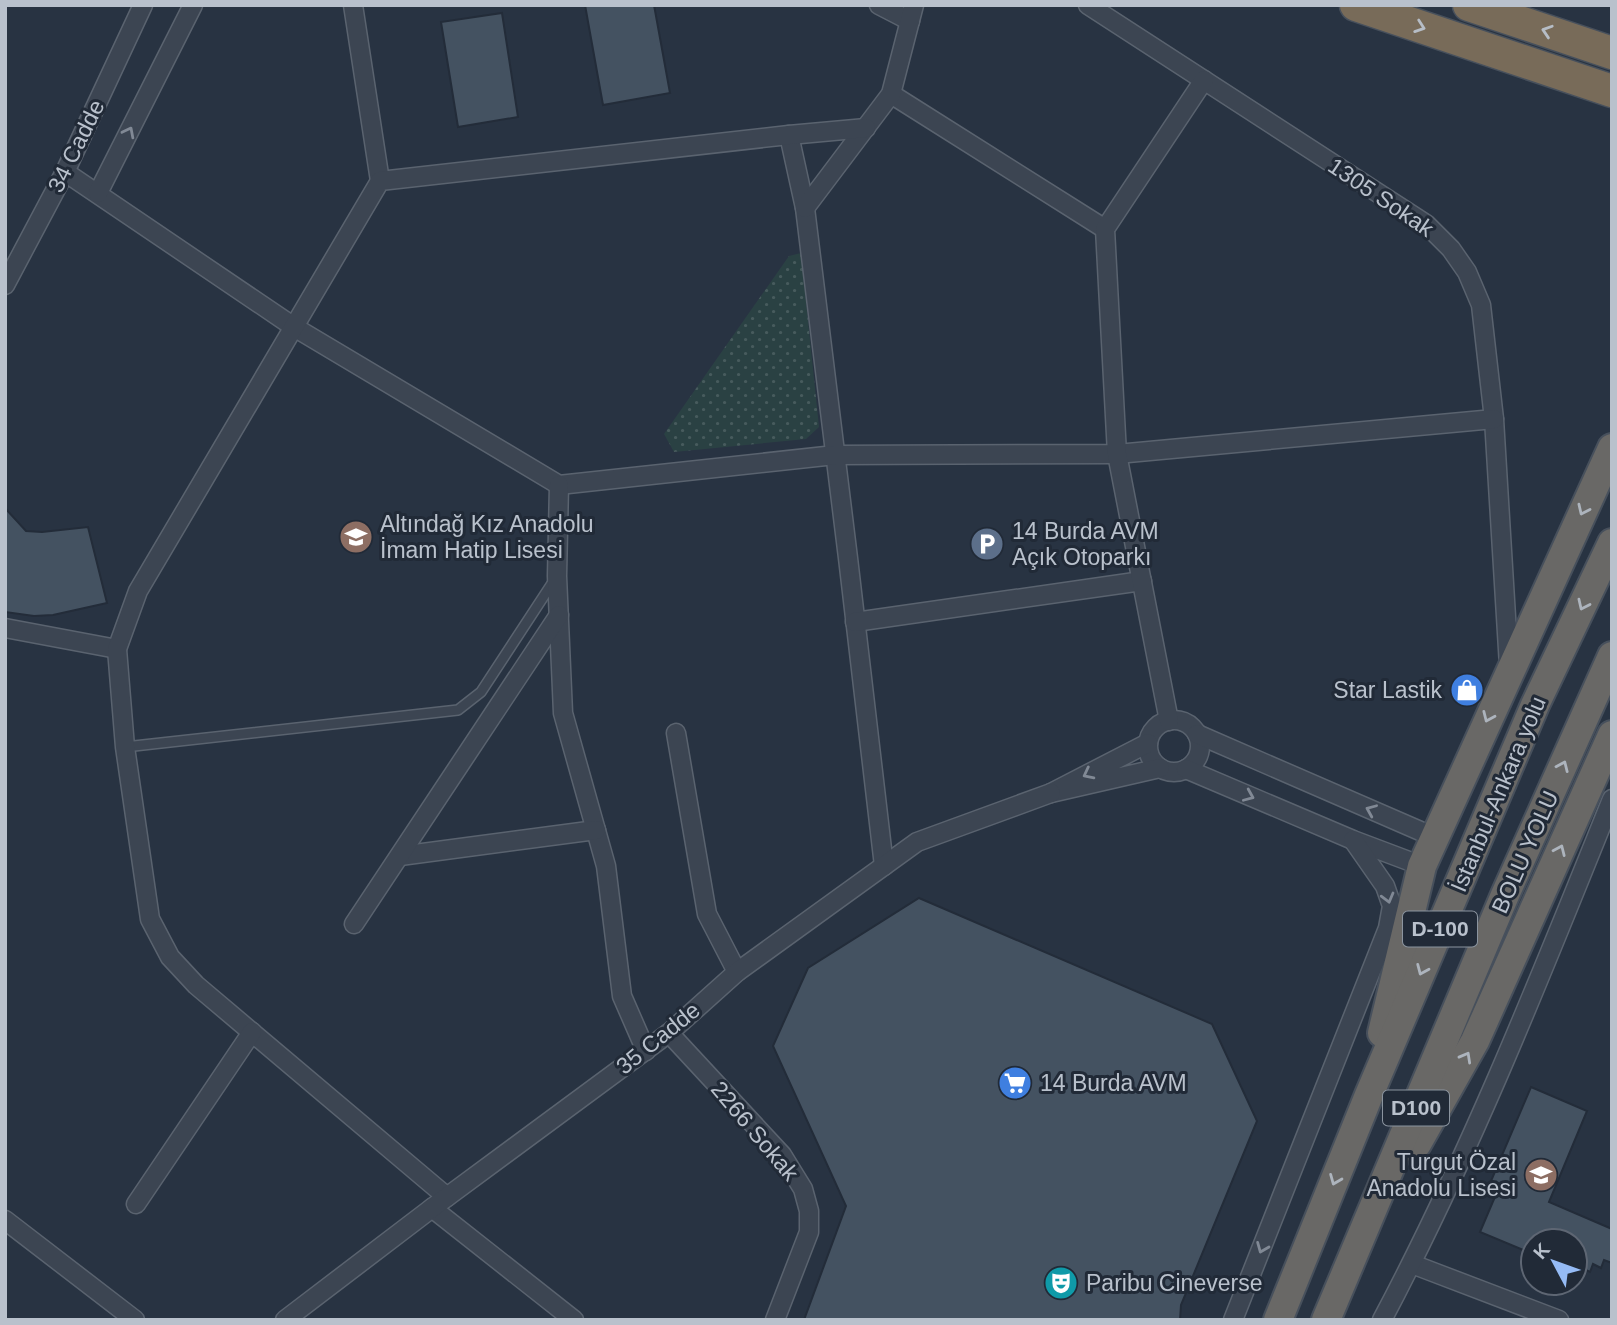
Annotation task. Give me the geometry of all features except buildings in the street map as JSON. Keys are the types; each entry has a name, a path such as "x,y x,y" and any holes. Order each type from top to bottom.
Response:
{"highway":[{"path":"1356,5 1612,91"},
{"path":"1469,5 1612,53"},
{"path":"1369,1095 1396,969 1422,866 1612,448"},
{"name":"İstanbul-Ankara yolu","path":"1278,1320 1369,1095 1535,705 1612,543"},
{"name":"BOLU YOLU","path":"1326,1320 1505,895 1612,656"},
{"path":"1349,1266 1475,1041 1612,735"}],"street":[{"name":"34 Cadde","path":"5,285 65,172 144,5"},
{"path":"98,193 193,5"},
{"path":"353,5 380,181 138,591 117,649 125,747 150,919 170,957 196,985 447,1197"},
{"path":"804,208 891,94 912,13 879,5"},
{"name":"1305 Sokak","path":"1088,5 1426,224 1451,249 1467,272 1481,304 1494,419 1510,670"},
{"path":"1169,721 1117,454 1105,229 1204,80"},
{"path":"891,94 1105,229"},
{"path":"380,181 866,128"},
{"path":"789,135 804,208 884,866"},
{"path":"65,172 294,327 559,485 835,455 1117,454 1494,419"},
{"path":"559,485 557,576 563,713 606,866 622,996 646,1051"},
{"path":"855,622 1142,581"},
{"path":"355,924 559,615"},
{"path":"5,628 117,649"},
{"path":"1160,768 1150,757 1148,743 1155,729 1169,721 1185,723 1197,734 1434,837"},
{"path":"677,733 707,914 737,972"},
{"path":"1051,793 1160,768 1173,772 1186,769 1193,764 1200,750 1197,734"},
{"path":"1051,793 1148,743"},
{"path":"1186,769 1353,840 1422,866"},
{"name":"35 Cadde","path":"285,1320 646,1051 737,972 917,842 1051,793"},
{"path":"1382,1320 1412,1264 1527,1009 1612,799"},
{"path":"400,856 596,830"},
{"path":"1234,1320 1388,928 1392,905 1385,886 1353,840"},
{"path":"136,1204 252,1032"},
{"name":"2266 Sokak","path":"669,1033 782,1155 803,1189 809,1211 809,1231 775,1320"},
{"path":"432,1208 574,1320"},
{"path":"5,1220 135,1320"},
{"path":"1412,1264 1559,1320"}],"lane":[{"path":"125,747 458,710 481,692 557,576"}],"green space":[{"path":"801,253 819,427 806,439 674,452 664,434 789,256"}],"place":[{"name":"Altındağ Kız Anadolu İmam Hatip Lisesi","path":"356,537"},
{"name":"14 Burda AVM Açık Otoparkı","path":"987,544"},
{"name":"Star Lastik","path":"1467,690"},
{"name":"14 Burda AVM","path":"1015,1083"},
{"name":"Turgut Özal Anadolu Lisesi","path":"1541,1175"},
{"name":"Paribu Cineverse","path":"1061,1283"}]}
